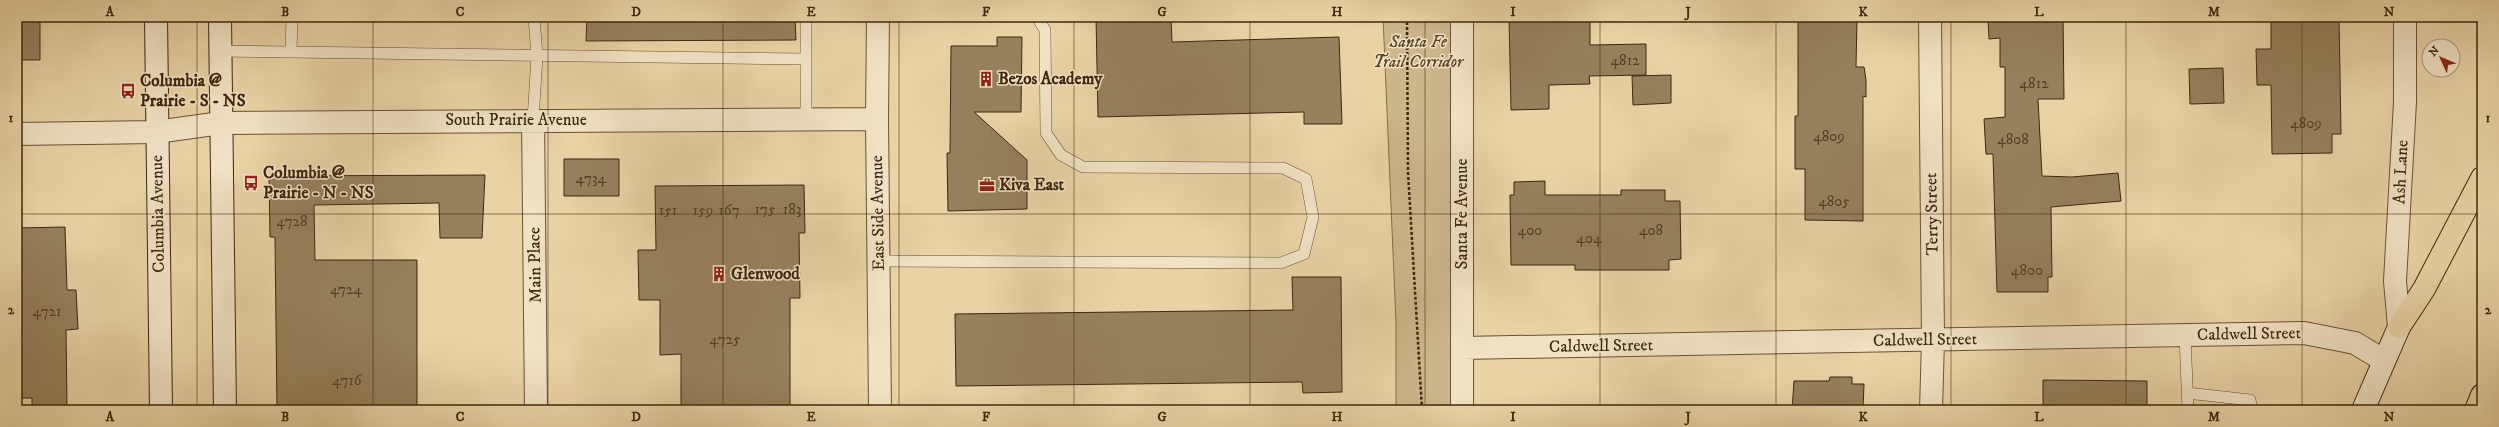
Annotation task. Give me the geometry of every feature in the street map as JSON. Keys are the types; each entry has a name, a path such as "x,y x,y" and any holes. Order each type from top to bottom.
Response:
{"highway":[{"path":"2399,327 2424,289 2482,178"},
{"path":"2476,410 2482,395"}],"street":[{"name":"Columbia Avenue","path":"156,17 156,132 161,410"},
{"path":"220,17 220,123 225,410"},
{"name":"East Side Avenue","path":"878,17 876,119 880,261 880,410"},
{"name":"Santa Fe Avenue","path":"1462,17 1462,410"},
{"name":"Terry Street","path":"1930,17 1933,340 1931,410"},
{"name":"Ash Lane","path":"2399,327 2395,281 2405,102 2405,17"},
{"name":"South Prairie Avenue","path":"17,134 156,132 220,123 876,119"},
{"name":"Main Place","path":"533,120 536,410"},
{"path":"2363,410 2383,360 2399,327"},
{"name":"Caldwell Street","path":"1462,348 2304,333 2355,344 2383,360"}],"lane":[{"path":"291,51 292,17"},
{"path":"533,120 537,56 534,17"},
{"path":"806,17 806,120"},
{"path":"880,261 1281,263 1304,254 1313,217 1306,179 1283,168 1083,167 1061,155 1046,132 1045,30 1037,17"},
{"path":"220,51 806,59"},
{"path":"2185,335 2188,410"},
{"path":"2187,393 2251,405"}],"path":[{"path":"1407,17 1408,172 1422,410"}],"green space":[{"name":"Santa Fe Trail Corridor","path":"1383,17 1452,17 1451,410 1396,410 1396,323"}],"building":[{"path":"17,17 40,17 40,60 17,60"},
{"path":"587,17 795,17 796,40 586,41"},
{"path":"1096,17 1171,17 1172,42 1339,37 1342,124 1304,124 1304,112 1098,117"},
{"path":"1509,17 1590,17 1590,45 1646,44 1646,75 1589,76 1590,84 1549,85 1549,109 1511,110"},
{"path":"1798,17 1857,17 1856,67 1864,67 1866,80 1866,97 1863,96 1863,221 1805,220 1805,169 1795,169 1795,116 1798,116"},
{"path":"1988,17 2063,17 2064,99 2038,99 2042,176 2072,177 2118,173 2121,201 2051,207 2052,277 2048,277 2048,292 1997,292 1993,154 1986,154 1984,119 2005,117 2005,67 2000,67 2000,38 1989,39"},
{"path":"2271,17 2339,17 2341,134 2332,134 2332,153 2272,154 2271,85 2257,85 2256,49 2271,49"},
{"path":"997,37 1022,37 1021,112 974,112 1027,160 1027,209 948,211 947,153 950,153 951,46 997,46"},
{"path":"2223,68 2224,103 2190,104 2189,69"},
{"path":"1671,75 1671,103 1633,105 1632,76"},
{"path":"564,159 619,159 619,196 564,196"},
{"path":"485,175 482,238 440,238 439,203 314,205 315,260 417,260 417,408 277,410 275,237 270,237 269,176"},
{"path":"1545,181 1545,195 1621,195 1621,190 1665,190 1665,201 1680,201 1681,259 1669,260 1669,270 1575,270 1575,265 1511,265 1510,195 1514,195 1514,182"},
{"path":"804,185 805,233 799,233 800,298 790,298 790,410 681,410 681,354 660,355 660,300 639,300 638,250 656,250 655,186"},
{"path":"65,227 67,290 76,290 78,329 66,330 67,410 32,410 32,398 17,398 17,228"},
{"path":"1292,277 1341,277 1342,392 1303,393 1302,382 956,386 955,314 1293,310"},
{"path":"1830,377 1852,377 1852,384 1864,384 1863,410 1792,410 1794,381 1829,381"},
{"path":"2043,380 2147,381 2147,410 2043,410"}],"place":[{"name":"Bezos Academy","path":"986,79"},
{"name":"Columbia @ Prairie - S - NS","path":"128,91"},
{"name":"Columbia @ Prairie - N - NS","path":"251,183"},
{"name":"Kiva East","path":"987,185"},
{"name":"Glenwood","path":"719,274"}]}
